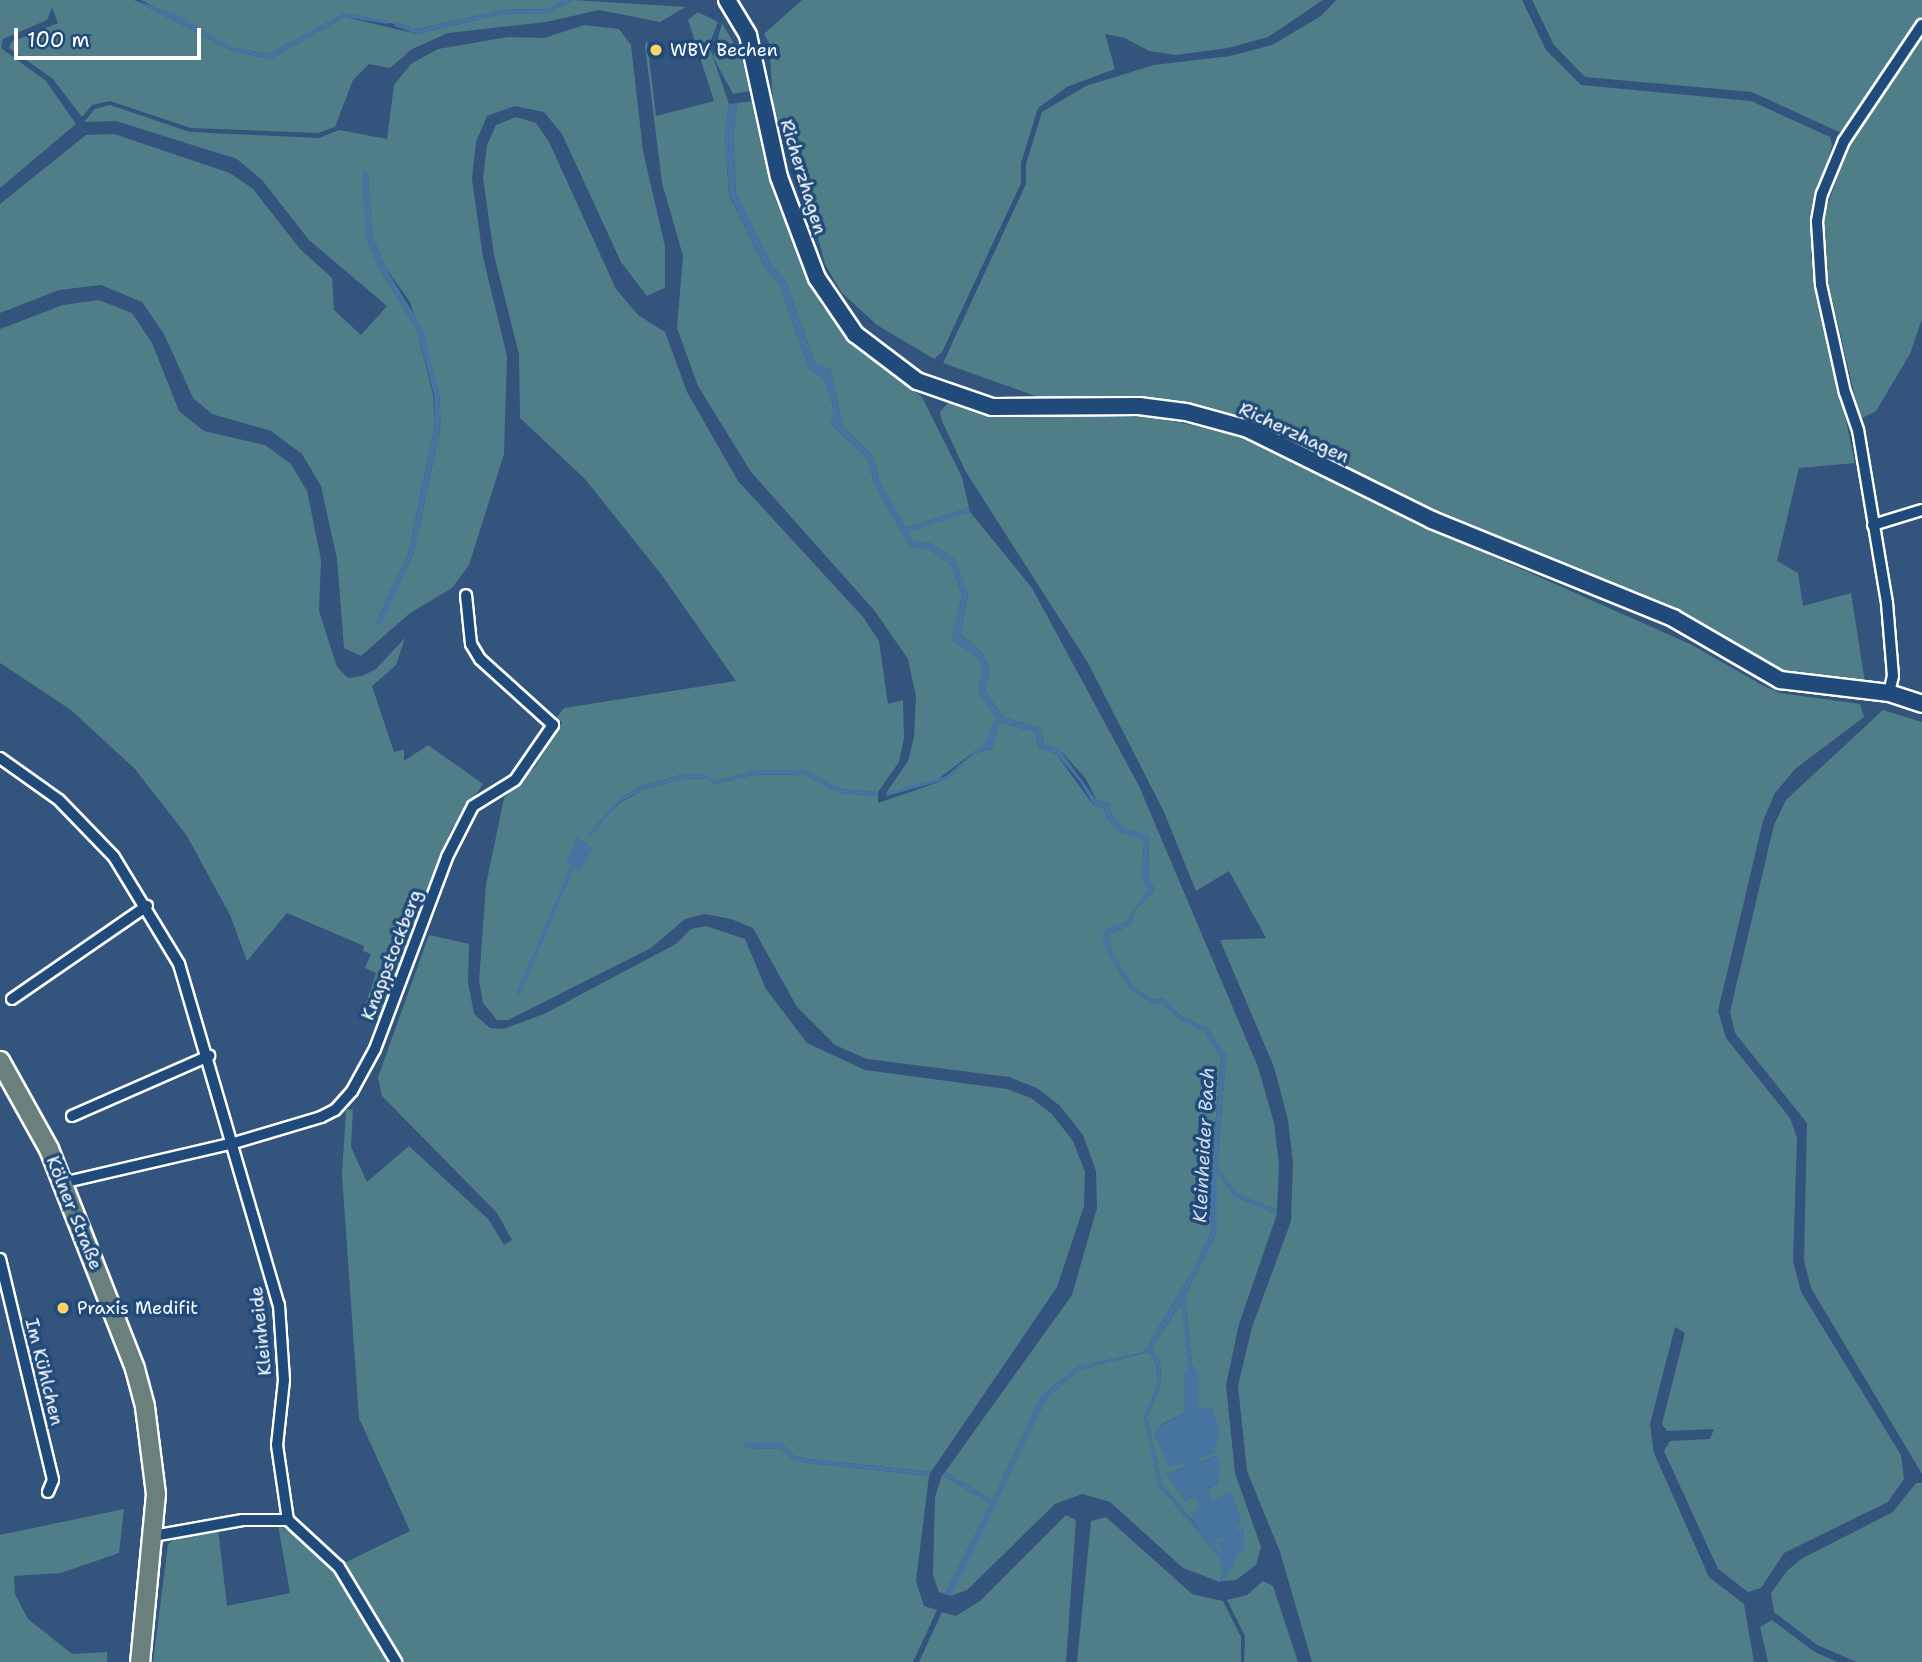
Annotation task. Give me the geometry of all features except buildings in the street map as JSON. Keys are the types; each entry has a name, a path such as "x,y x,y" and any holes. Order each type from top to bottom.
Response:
{"main road":[{"name":"Kölner Straße","path":"0,1061 32,1113 135,1369 152,1446 153,1536 140,1662"}],"street":[{"name":"Richerzhagen","path":"727,0 748,36 779,177 817,278 855,334 908,376 953,397 992,407 1139,406 1186,412 1248,429 1432,520 1682,622 1780,680 1889,693 1922,704"},
{"path":"1889,693 1893,676 1887,603 1861,460 1821,285 1817,221 1822,194 1844,141 1922,25"},
{"path":"1873,525 1922,510"},
{"name":"Knappstockberg","path":"62,1183 233,1143 321,1116 346,1101 375,1049 447,857 473,806 515,780 553,725 480,659 471,644 466,595"},
{"name":"Kleinheide","path":"0,758 60,800 114,857 147,906 179,964 209,1056 279,1305 284,1380 277,1445 288,1520"},
{"path":"12,999 147,906"},
{"path":"72,1116 209,1056"},
{"name":"Im Kühlchen","path":"0,1259 24,1374 53,1480 48,1492"},
{"path":"153,1536 243,1520 288,1520 339,1567 396,1662"}],"green space":[{"path":"0,0 134,0 232,51 270,59 345,17 417,34 502,14 549,13 574,0 686,7 660,22 599,10 546,22 448,33 412,49 390,68 369,64 353,80 335,127 318,133 191,128 110,101 92,105 82,117 53,79 9,48 11,42 58,23 52,8 47,20 3,39 1,48 46,81 76,124 0,188"},
{"path":"141,0 563,0 548,9 502,10 417,29 345,13 269,54 233,48"},
{"path":"802,0 1323,0 1268,37 1228,48 1176,55 1149,51 1125,38 1105,34 1115,69 1067,87 1038,108 1021,163 1021,183 942,352 934,359 877,325 841,292 825,264 802,177 774,116 769,43 764,34"},
{"path":"1336,0 1522,0 1546,50 1581,85 1751,101 1830,137 1832,145 1812,221 1811,257 1855,463 1799,468 1777,561 1798,573 1803,606 1851,593 1865,683 1780,671 1651,599 1416,504 1256,423 1173,402 1119,396 1044,399 943,363 1026,184 1026,164 1042,112 1086,86 1154,65 1230,56 1272,45 1321,16"},
{"path":"1532,0 1922,0 1922,16 1847,129 1839,132 1752,92 1585,77 1554,45"},
{"path":"698,12 718,22 709,45 729,104 725,135 729,195 764,266 780,286 809,369 824,378 834,409 831,424 868,459 874,483 909,546 929,549 951,564 962,595 952,640 977,656 983,669 979,692 996,717 986,743 934,782 886,793 908,761 914,737 916,696 908,659 874,610 751,472 698,386 677,328 683,256 662,183 645,46 647,40 656,116 714,101 688,20"},
{"path":"722,23 741,56 750,91 733,94 713,57"},
{"path":"584,25 619,29 631,45 643,151 665,247 665,288 647,296 621,262 562,134 544,112 515,106 487,116 476,142 472,179 483,257 507,356 504,454 469,565 452,588 410,613 361,656 344,648 337,559 321,486 302,454 271,431 212,414 193,398 164,334 142,302 101,285 59,290 0,313 0,204 86,135 114,134 230,173 253,189 300,249 332,278 334,310 361,335 387,306 309,240 262,180 237,159 116,121 84,122 95,109 110,105 190,132 319,138 339,130 387,139 394,85 411,64 438,49 508,37 544,38","holes":["363,173 368,174 372,234 385,267 410,302 439,393 441,425 413,556 376,622 408,555 435,424 433,395 417,330 380,270 366,236"]},
{"path":"1922,34 1922,319 1910,354 1876,411 1860,419 1825,268 1824,215 1851,140"},
{"path":"753,101 776,201 821,305 861,350 922,397 962,477 969,508 906,528 879,481 873,456 843,427 830,369 815,364 786,282 770,262 736,193 733,135 737,103"},
{"path":"516,117 536,123 549,142 616,289 638,315 665,332 687,392 738,481 863,617 879,641 888,704 903,700 904,738 899,762 878,792 841,789 804,770 752,771 715,781 707,779 715,784 752,775 803,774 840,793 878,796 878,803 948,779 973,754 992,749 999,722 1035,732 1039,748 1057,755 1094,806 1104,808 1107,819 1144,840 1142,879 1148,890 1126,922 1104,930 1109,955 1130,988 1152,1004 1163,1002 1178,1018 1204,1031 1221,1057 1210,1191 1212,1230 1196,1265 1144,1352 1077,1367 1041,1396 993,1500 945,1472 1072,1295 1097,1208 1096,1171 1083,1135 1060,1106 1037,1088 1009,1077 867,1059 835,1045 797,1007 753,928 731,919 705,914 685,919 651,948 508,1020 497,1020 483,1003 479,981 486,885 504,798 536,766 562,722 557,717 564,708 736,681 661,574 585,479 520,418 519,354 494,255 483,178 487,145 496,125","holes":["684,774 706,779 684,778 643,790 621,802 588,835 619,799 641,786"]},
{"path":"99,300 132,313 152,343 179,411 204,431 265,445 291,464 307,491 321,560 319,611 337,667 348,678 362,676 376,669 405,638 396,665 372,686 394,752 404,750 404,761 428,745 483,784 451,830 379,1019 366,1003 376,973 365,968 371,954 363,951 364,946 287,913 247,961 230,915 187,836 135,769 71,710 0,663 0,329 63,305"},
{"path":"949,402 992,414 1023,417 1141,414 1245,437 1431,529 1690,644 1780,693 1860,704 1864,717 1795,769 1775,793 1763,821 1718,1011 1726,1038 1790,1118 1797,1138 1793,1261 1801,1292 1901,1455 1904,1479 1888,1502 1784,1553 1761,1588 1748,1592 1718,1569 1664,1451 1670,1441 1710,1439 1714,1429 1667,1431 1662,1424 1685,1333 1675,1327 1650,1424 1654,1453 1709,1577 1744,1604 1754,1662 1312,1662 1280,1552 1247,1471 1238,1386 1252,1327 1291,1221 1293,1163 1288,1120 1274,1067 1220,940 1266,938 1229,871 1196,891 1164,812 1088,663 966,472 942,421 940,412"},
{"path":"970,512 1032,588 1139,786 1258,1067 1274,1123 1279,1164 1277,1210 1237,1194 1217,1167 1226,1056 1207,1028 1180,1015 1164,998 1153,1000 1133,986 1112,953 1108,934 1130,926 1134,911 1155,891 1148,877 1149,836 1123,828 1112,816 1109,803 1097,801 1086,779 1060,750 1044,744 1040,728 1003,717 985,691 989,669 982,652 960,634 968,595 955,560 932,544 913,541 907,531"},
{"path":"1883,710 1922,722 1922,1474 1811,1288 1804,1260 1807,1123 1735,1033 1730,1012 1774,825 1786,800"},
{"path":"706,926 745,939 766,989 807,1043 865,1070 1007,1089 1031,1098 1052,1114 1073,1141 1085,1172 1084,1206 1057,1287 931,1472 794,1456 780,1442 746,1448 781,1449 792,1459 809,1463 929,1476 916,1581 924,1606 937,1610 913,1662 402,1662 342,1564 410,1531 359,1418 342,1175 346,1110 353,1109 351,1147 367,1182 409,1146 489,1220 504,1245 512,1240 497,1213 382,1096 378,1077 429,935 469,944 468,982 474,1014 490,1028 503,1029 544,1014 676,944 691,929"},
{"path":"1217,1173 1235,1197 1277,1214 1239,1324 1226,1385 1235,1473 1261,1547 1256,1565 1236,1580 1224,1581 1229,1563 1162,1485 1147,1417 1161,1385 1160,1361 1151,1349 1182,1302 1191,1394 1195,1393 1185,1296 1217,1232","holes":["1195,1408 1169,1467 1160,1425","1216,1456 1218,1483 1186,1501 1166,1474"]},
{"path":"1149,1352 1156,1363 1158,1384 1144,1417 1159,1486 1225,1564 1220,1582 1183,1568 1110,1502 1082,1494 1055,1504 967,1590 950,1596 1046,1399 1079,1370"},
{"path":"942,1475 991,1504 945,1594 939,1592 933,1575 935,1497"},
{"path":"1916,1483 1922,1483 1922,1662 1857,1662 1817,1645 1774,1612 1771,1593 1787,1571 1801,1559 1893,1512"},
{"path":"124,1509 119,1553 61,1573 14,1576 15,1594 28,1619 72,1654 107,1652 107,1662 0,1662 0,1535"},
{"path":"1066,1515 1076,1520 1066,1662 919,1662 942,1612 956,1616 980,1601"},
{"path":"1106,1517 1192,1594 1223,1601 1241,1637 1241,1662 1077,1662 1091,1521"},
{"path":"278,1525 295,1535 338,1576 389,1662 153,1662 168,1544 179,1535 218,1528 227,1606 290,1593"},
{"path":"1263,1581 1273,1586 1298,1662 1244,1662 1245,1636 1227,1600 1247,1595"},
{"path":"1772,1620 1813,1651 1837,1662 1768,1662 1760,1627"}],"water":[{"path":"134,0 174,13 233,48 269,54 345,13 389,21 388,24 345,17 270,59 232,51"},
{"path":"563,0 574,0 549,13 502,14 417,34 394,26 396,22 418,29 502,10 548,9"},
{"path":"737,103 733,135 736,193 770,262 786,282 815,364 830,369 843,427 873,456 879,481 906,528 969,508 970,512 908,532 913,541 932,544 955,560 968,595 960,634 982,652 989,669 985,691 1003,717 1040,728 1044,744 1060,750 1097,801 1109,803 1112,816 1123,828 1149,835 1148,877 1155,891 1134,911 1130,926 1108,934 1112,952 1133,986 1153,1000 1164,998 1180,1015 1207,1028 1226,1056 1217,1167 1238,1194 1277,1210 1277,1214 1235,1197 1217,1174 1217,1232 1185,1296 1195,1394 1191,1395 1181,1303 1151,1349 1160,1361 1161,1385 1147,1417 1162,1485 1199,1529 1190,1513 1230,1491 1240,1516 1240,1525 1213,1543 1229,1564 1224,1581 1220,1582 1225,1564 1159,1486 1144,1417 1158,1384 1156,1363 1149,1352 1079,1370 1046,1399 967,1565 950,1596 945,1594 991,1504 942,1475 945,1472 993,1500 1041,1396 1077,1367 1144,1352 1196,1265 1212,1230 1210,1191 1221,1057 1204,1031 1178,1018 1163,1002 1152,1004 1130,988 1109,955 1102,938 1104,930 1126,922 1147,890 1142,879 1144,840 1120,833 1107,819 1104,808 1094,806 1081,783 1057,755 1039,748 1035,732 999,722 992,749 973,754 948,779 887,796 886,793 946,776 985,743 996,717 979,692 983,669 977,656 952,640 962,595 951,564 929,549 909,546 874,483 868,459 831,424 834,409 824,378 809,369 780,286 764,266 729,194 725,135 729,104"},
{"path":"362,173 368,174 372,234 385,267 423,329 439,393 441,425 413,556 381,625 376,622 408,555 435,424 434,395 417,330 380,270 366,236"},
{"path":"804,770 841,789 878,792 878,796 840,793 803,774 752,775 714,784 707,779 684,778 643,790 621,801 591,836 588,834 619,799 641,786 684,774 708,775 715,781 752,771"},
{"path":"577,837 594,848 580,871 566,863"},
{"path":"1195,1408 1212,1408 1220,1432 1215,1453 1169,1467 1154,1434 1161,1425"},
{"path":"780,1442 794,1456 931,1472 929,1476 809,1463 792,1459 781,1449 746,1448 744,1443"},
{"path":"1216,1456 1220,1463 1218,1483 1186,1501 1166,1474"},
{"path":"1244,1527 1244,1550 1231,1558 1217,1543"}],"waterway":[{"path":"519,993 574,863"},
{"path":"1191,1375 1192,1460 1205,1503 1231,1535 1227,1564"}],"place":[{"name":"WBV Bechen","path":"656,50"},
{"name":"Praxis Medifit","path":"63,1308"}],"water label":[{"name":"Kleinheider Bach","path":"1204,1145"}]}
